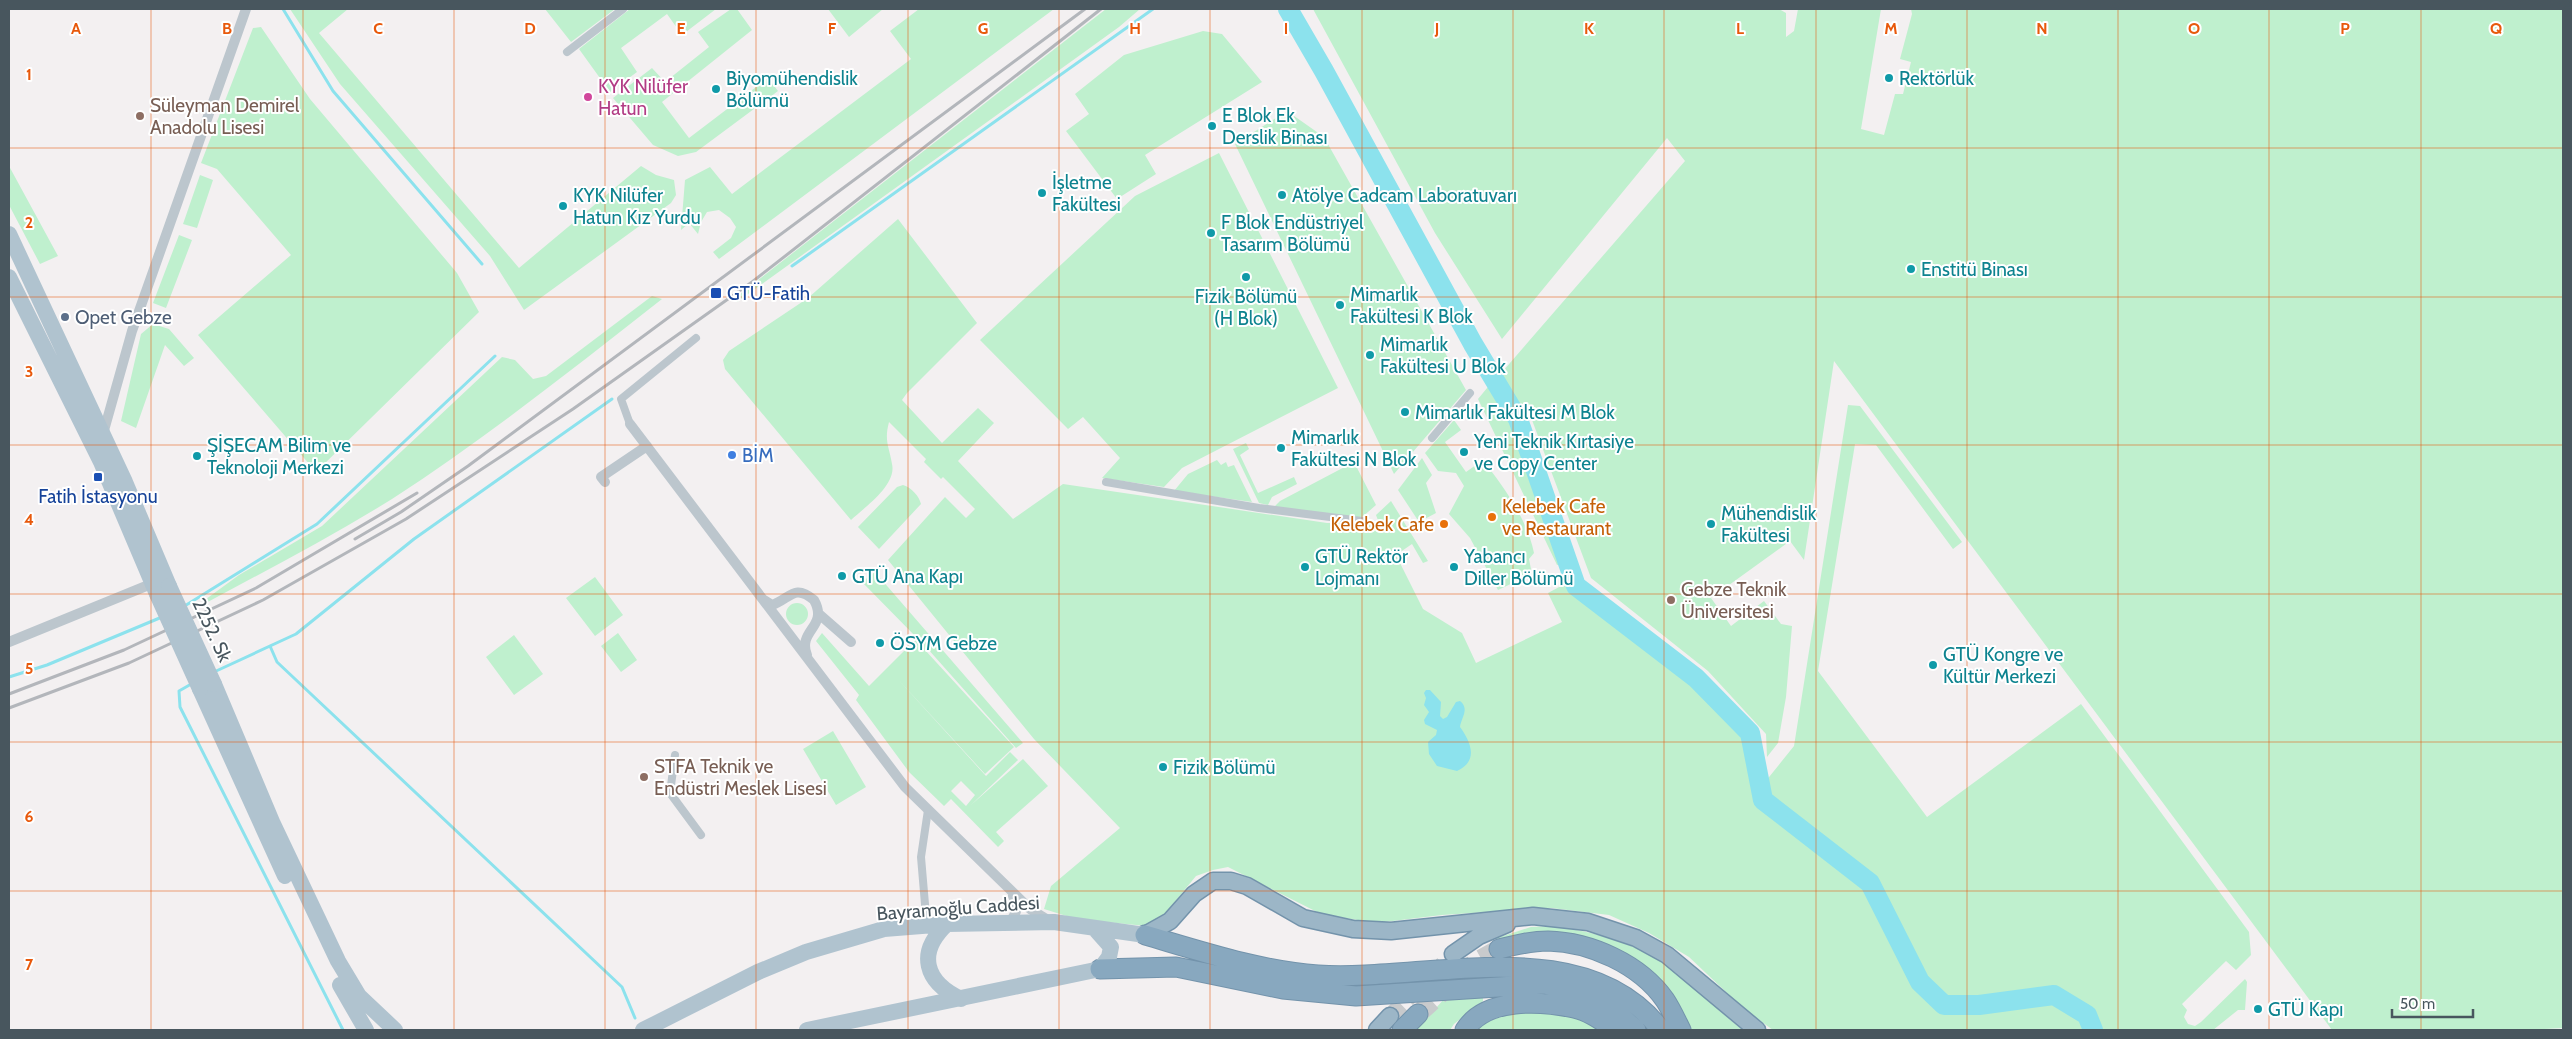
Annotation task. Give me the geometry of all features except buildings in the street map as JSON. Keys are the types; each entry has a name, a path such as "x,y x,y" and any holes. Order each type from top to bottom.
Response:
{"highway":[{"path":"1145,935 1170,921 1194,894 1213,882 1231,881 1247,886 1303,918 1353,928 1391,931 1533,916 1597,924 1650,944 1681,966 1757,1030"},
{"path":"1453,954 1479,936 1533,916"},
{"path":"1145,935 1236,961 1315,975 1357,977 1498,967 1549,969 1595,981 1617,992 1635,1003 1661,1030"},
{"path":"1498,949 1525,942 1548,941 1576,944 1617,960 1634,971 1664,998 1682,1030"},
{"path":"1100,969 1176,967 1283,989 1356,996 1544,984 1578,991 1598,1000 1617,1013 1636,1030"},
{"path":"1465,1030 1468,1025 1482,1014 1499,1007 1519,1003 1575,1008 1600,1020 1615,1030"},
{"path":"1377,1030 1418,1014"}],"main road":[{"name":"2252. Sk","path":"9,234 103,435 161,585"},
{"name":"2252. Sk","path":"9,276 161,585 338,961 359,996 395,1030"},
{"name":"2252. Sk","path":"207,686 311,931 366,1030"},
{"name":"Bayramoğlu Caddesi","path":"643,1030 758,972 806,952 884,929 947,924 1054,922 1145,935"},
{"path":"947,924 936,934 929,947 928,962 932,976 937,984 947,993 961,999"},
{"path":"807,1030 1100,969 1109,957 1111,947 1095,928"}],"street":[{"path":"103,435 132,331 246,9"},
{"path":"568,52 623,9"},
{"path":"696,338 621,399 630,424 764,600 813,668 906,787 1030,909 1054,922"},
{"path":"1432,438 1470,392"},
{"path":"605,482 601,477 647,446"},
{"path":"1106,482 1259,508 1362,520"},
{"path":"9,642 161,585"},
{"path":"764,600 772,605 788,594 802,593 814,600 819,614 851,642"},
{"path":"813,668 804,643 806,636 815,626 819,614"},
{"path":"675,755 670,793 701,835"},
{"path":"926,916 921,857 928,810"},
{"path":"1008,923 1016,915 1017,909 1016,900 1010,890"}],"green space":[{"path":"290,9 348,9 319,33 519,268 641,166 656,175 674,180 676,195 671,203 524,310 490,256 340,84"},
{"path":"545,9 615,9 571,42"},
{"path":"630,9 716,9 682,35 667,14 621,48 637,72 610,92 579,49"},
{"path":"731,9 737,9 752,30 662,102 689,138 768,78 778,91 696,152 678,156 653,145 613,98 652,68 665,82 709,47 698,32"},
{"path":"828,9 883,9 849,37"},
{"path":"919,9 1054,9 719,259 713,252 731,238 736,227 730,218 719,210 707,212 701,222 698,234 689,223 681,230 685,180 710,167 732,194 911,59 890,31"},
{"path":"1106,9 1140,9 1119,27 737,302 735,298"},
{"path":"1313,9 1779,9 1786,13 1786,37 1794,31 1798,9 1881,9 1861,129 1884,135 1895,94 1903,94 1911,62 1900,59 1912,14 1911,9 2563,9 2563,1028 2529,1030 2332,1030 1834,361 1804,560 1790,541 1711,598 1731,626 1764,601 1781,624 1792,626 1786,697 1778,743 1767,757 1766,734 1708,671 1591,578 1532,420 1497,378 1685,161 1667,138 1502,339 1435,233"},
{"path":"261,27 310,99 457,273 479,312 316,472 198,335 291,255 217,169 201,163 253,28"},
{"path":"1203,31 1222,34 1262,82 1145,155 1156,174 1117,199 1066,131 1089,114 1075,94 1124,55"},
{"path":"1287,111 1324,137 1466,390 1394,474 1235,144"},
{"path":"1219,153 1338,388 1182,468 1164,487 1102,478 1120,458 1083,417 1068,429 980,340 1135,196"},
{"path":"9,166 58,256 40,264 9,205"},
{"path":"200,175 213,180 197,228 183,224"},
{"path":"898,219 977,323 902,400 942,443 978,408 994,423 958,461 1013,519 1063,484 1327,523 1379,523 1376,515 1391,501 1428,561 1423,563 1412,544 1396,555 1423,609 1462,633 1476,663 1562,622 1548,593 1574,579 1576,586 1696,678 1750,733 1761,787 1794,746 1848,405 1860,406 1962,542 1953,549 1876,445 1855,444 1818,671 1927,817 2081,704 2249,932 2251,955 2236,970 2226,961 2182,1004 2187,1010 2184,1017 2188,1024 2195,1026 2245,979 2247,982 2245,1010 2238,1010 2213,1030 1773,1030 1744,1009 1689,957 1649,933 1609,915 1551,908 1442,915 1376,923 1321,914 1228,867 1196,876 1164,915 1146,926 1076,919 1044,909 1051,886 1120,828 1034,739 888,560 945,497 966,518 975,509 943,477 941,479 924,462 926,459 889,422 887,439 892,464 890,480 879,495 851,520 725,369 723,360 729,351 808,298"},
{"path":"179,235 192,240 166,308 153,303"},
{"path":"652,296 662,299 529,402 427,476 322,540 204,604 202,602 239,575 322,526 502,357 515,360 533,379 546,376"},
{"path":"153,324 169,329 194,358 184,366 165,345 136,428 121,421 141,334"},
{"path":"1492,382 1520,428 1569,562 1557,565 1478,399"},
{"path":"1454,420 1461,430 1445,442 1466,472 1483,460 1507,493 1531,540 1534,553 1529,559 1532,574 1498,590 1470,538 1449,514 1464,486 1456,473 1438,471 1425,453"},
{"path":"1246,443 1249,449 1240,455 1258,493 1294,477 1297,484 1272,497 1268,505 1259,503 1233,449"},
{"path":"1422,458 1432,475 1426,483 1436,513 1419,522 1398,490"},
{"path":"1217,460 1221,465 1226,462 1228,467 1234,465 1252,502 1174,491 1188,474"},
{"path":"1354,462 1376,505 1360,519 1274,507 1280,501"},
{"path":"903,485 915,493 921,504 879,549 858,527 897,487"},
{"path":"875,572 1023,743 1016,748 927,648 925,650 1014,747 985,774 895,676 986,776 1010,752 1018,760 971,805 1023,759 1048,786 996,832 1004,841 998,847 951,799 944,806 909,772 856,700 859,695 816,641 822,633 869,686 917,638 862,582","holes":["961,781 975,795 966,806 951,791"]},
{"path":"595,577 623,615 595,636 566,598"},
{"path":"797,603 807,610 808,614 801,624 797,625 787,618 786,614 793,604"},
{"path":"618,633 637,660 621,672 601,646"},
{"path":"514,635 543,674 514,695 486,657"},
{"path":"833,731 866,787 836,805 803,749"},
{"path":"1553,926 1615,940 1658,959 1680,975 1743,1030 1690,1030 1613,948 1497,942 1497,938 1531,927"},
{"path":"1483,994 1483,1001 1454,1024 1450,1030 1416,1030 1445,998"},
{"path":"1524,1012 1554,1014 1574,1018 1602,1030 1476,1030 1493,1020"}],"water":[{"path":"1426,690 1430,690 1441,702 1440,716 1443,719 1447,717 1456,702 1460,701 1465,710 1460,727 1470,745 1471,757 1464,767 1457,771 1437,766 1429,754 1428,742 1436,735 1437,730 1425,724 1424,720 1429,712 1424,705 1426,698 1424,693"}],"waterway":[{"path":"283,9 333,91 482,264"},
{"path":"792,266 1153,9"},
{"path":"1288,9 1324,71 1473,344 1518,419 1576,586 1696,678 1750,733 1763,800 1870,883 1920,982 1944,1005 1979,1005 2054,995 2087,1015 2093,1030"},
{"path":"183,607 317,524 495,356"},
{"path":"214,672 296,634 414,539 612,399"},
{"path":"9,677 47,665 162,617"},
{"path":"270,646 277,662 622,987 635,1018"},
{"path":"193,683 179,691 180,707 343,1030"}],"tunnel":[{"path":"1418,1014 1477,961 1499,949"},
{"path":"1390,1016 1443,964"}],"railway":[{"path":"355,539 401,512 468,466 1085,9"},
{"path":"9,708 129,663 263,600 406,519 573,409 752,282 1101,9"},
{"path":"9,694 124,650 256,588 417,493"}],"place":[{"name":"Rektörlük","path":"1889,78"},
{"name":"Biyomühendislik Bölümü","path":"716,89"},
{"name":"KYK Nilüfer Hatun","path":"588,97"},
{"name":"Süleyman Demirel Anadolu Lisesi","path":"140,116"},
{"name":"E Blok Ek Derslik Binası","path":"1212,126"},
{"name":"İşletme Fakültesi","path":"1042,193"},
{"name":"Atölye Cadcam Laboratuvarı","path":"1282,195"},
{"name":"KYK Nilüfer Hatun Kız Yurdu","path":"563,206"},
{"name":"F Blok Endüstriyel Tasarım Bölümü","path":"1211,233"},
{"name":"Enstitü Binası","path":"1911,269"},
{"name":"Fizik Bölümü (H Blok)","path":"1246,277"},
{"name":"GTÜ-Fatih","path":"716,293"},
{"name":"Mimarlık Fakültesi K Blok","path":"1340,305"},
{"name":"Opet Gebze","path":"65,317"},
{"name":"Mimarlık Fakültesi U Blok","path":"1370,355"},
{"name":"Mimarlık Fakültesi M Blok","path":"1405,412"},
{"name":"Mimarlık Fakültesi N Blok","path":"1281,448"},
{"name":"Yeni Teknik Kırtasiye ve Copy Center","path":"1464,452"},
{"name":"BİM","path":"732,455"},
{"name":"ŞİŞECAM Bilim ve Teknoloji Merkezi","path":"197,456"},
{"name":"Fatih İstasyonu","path":"98,477"},
{"name":"Kelebek Cafe ve Restaurant","path":"1492,517"},
{"name":"Kelebek Cafe","path":"1444,524"},
{"name":"Mühendislik Fakültesi","path":"1711,524"},
{"name":"GTÜ Rektör Lojmanı","path":"1305,567"},
{"name":"Yabancı Diller Bölümü","path":"1454,567"},
{"name":"GTÜ Ana Kapı","path":"842,576"},
{"name":"Gebze Teknik Üniversitesi","path":"1671,600"},
{"name":"ÖSYM Gebze","path":"880,643"},
{"name":"GTÜ Kongre ve Kültür Merkezi","path":"1933,665"},
{"name":"Fizik Bölümü","path":"1163,767"},
{"name":"STFA Teknik ve Endüstri Meslek Lisesi","path":"644,777"},
{"name":"GTÜ Kapı","path":"2258,1009"}]}
